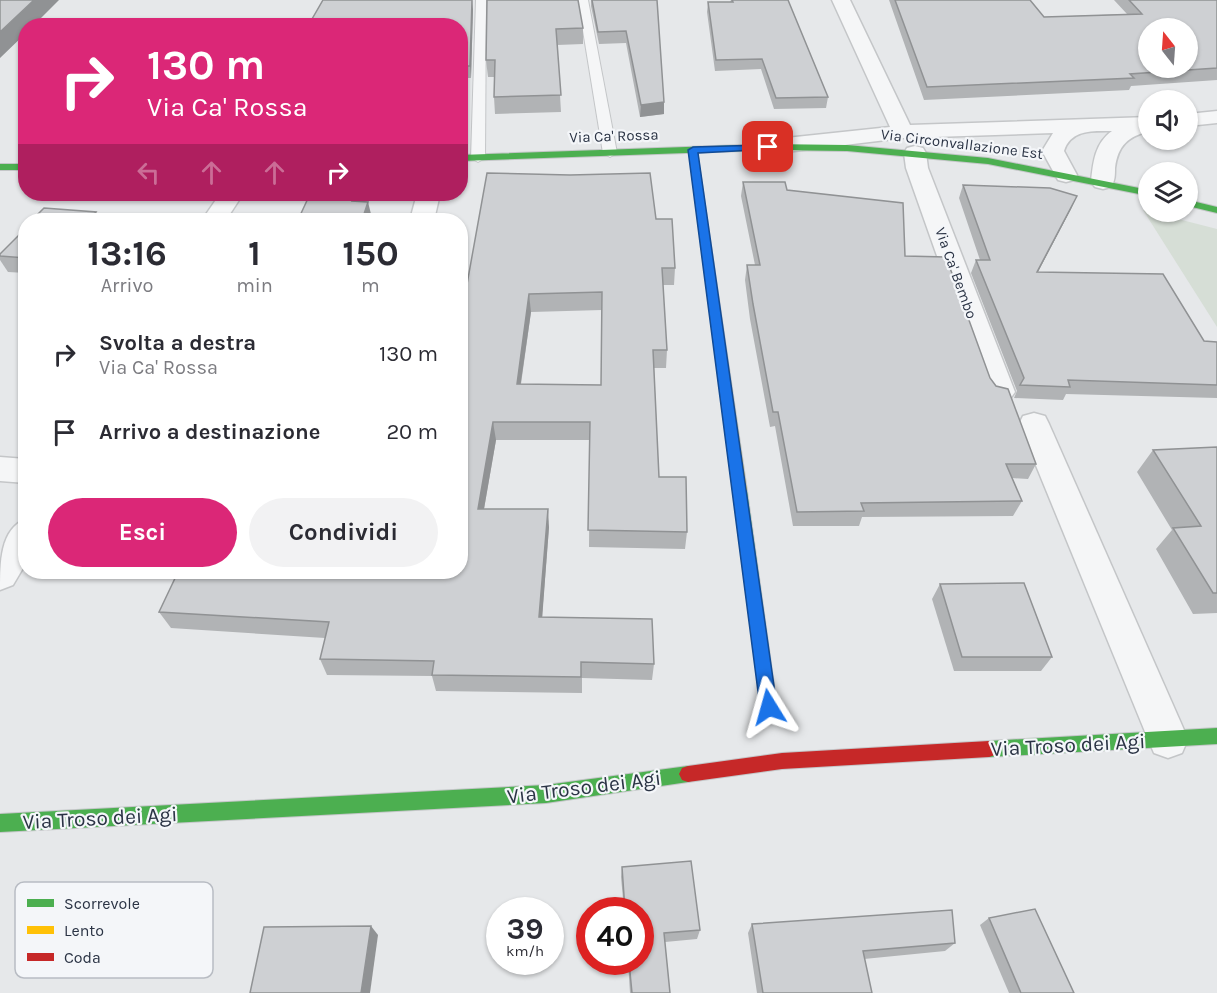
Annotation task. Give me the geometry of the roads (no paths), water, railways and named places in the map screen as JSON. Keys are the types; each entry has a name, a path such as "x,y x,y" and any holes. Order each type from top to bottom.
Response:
{"street":[{"name":"Via Ca' Bembo","path":"841,0 909,142 1000,392"},
{"path":"1198,119 1217,117"},
{"path":"768,147 909,142 1082,124 1138,123"},
{"path":"1066,175 1053,151 1055,143 1063,134 1082,124"},
{"path":"1102,182 1105,155 1114,138 1138,126"},
{"name":"Via Circonvallazione Est","path":"909,142 988,161 1138,190"},
{"name":"Via Ca' Rossa","path":"468,158 768,147"},
{"path":"693,150 769,707"},
{"path":"0,167 18,167"},
{"path":"1198,205 1217,210"},
{"name":"Via Troso dei Agi","path":"1034,424 1168,739"},
{"path":"0,469 18,470"},
{"path":"0,575 18,545"},
{"name":"Via Troso dei Agi","path":"0,823 546,794 782,761 1217,736"}],"lane":[{"path":"478,158 481,0"},
{"path":"583,0 610,153"}]}
